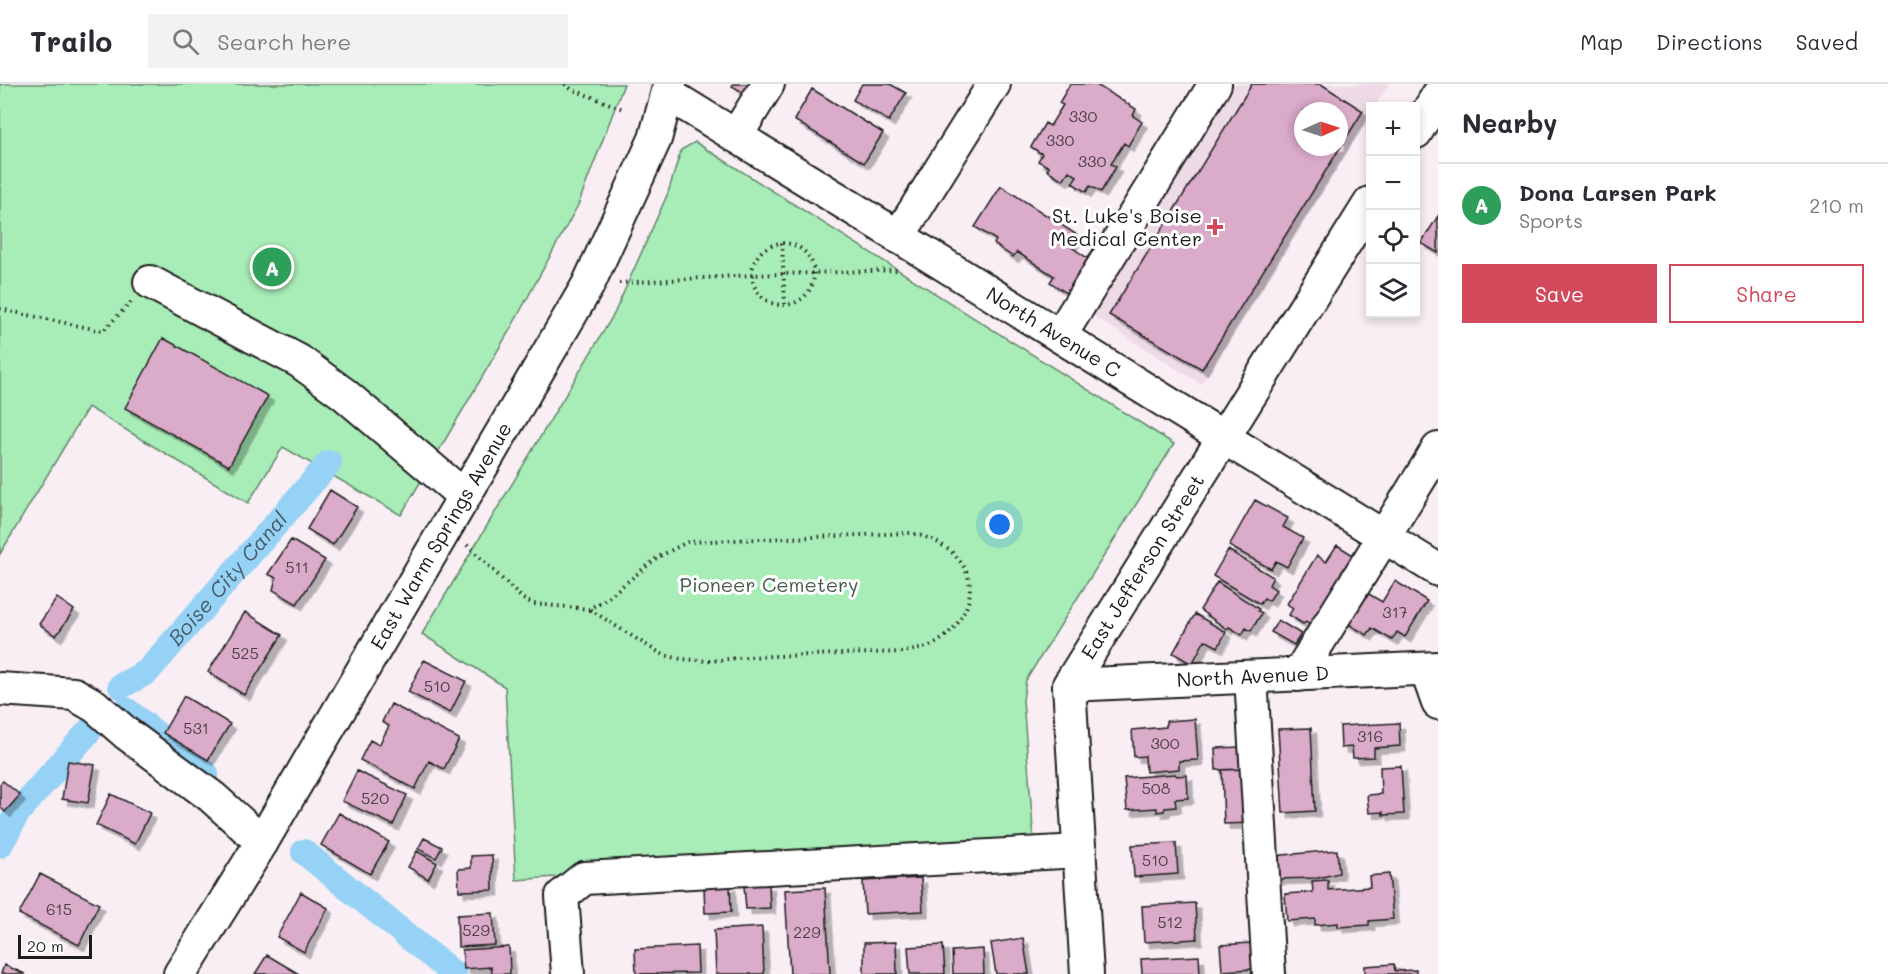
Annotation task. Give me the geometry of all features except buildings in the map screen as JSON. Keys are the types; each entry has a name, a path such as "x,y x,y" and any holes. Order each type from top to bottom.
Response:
{"street":[{"path":"736,136 768,84"},
{"path":"907,242 994,84"},
{"path":"1060,336 1215,84"},
{"name":"North Avenue C","path":"669,89 736,136 1438,570"},
{"name":"East Warm Springs Avenue","path":"180,974 262,842 588,285 655,139 669,89"},
{"path":"1420,125 1438,95"},
{"name":"East Jefferson Street","path":"1069,686 1367,210"},
{"path":"150,282 299,361 344,394 464,496"},
{"path":"1298,675 1438,449"},
{"path":"1432,668 1438,703"},
{"name":"North Avenue D","path":"1069,686 1432,668"},
{"path":"1251,677 1269,974"},
{"path":"1069,686 1087,974"},
{"path":"0,689 74,694 95,706 127,734 212,797 262,842"},
{"path":"568,974 562,896 584,878 1080,851"}],"path":[{"path":"565,84 571,89 623,109"},
{"path":"588,285 814,272 902,270 907,242"},
{"path":"782,243 785,304"},
{"path":"782,243 798,247 806,253 814,272 809,291 793,303 772,303 757,290 753,281 755,261 760,253 769,246 782,243"},
{"path":"0,309 103,331 150,282"},
{"path":"447,525 523,599 534,604 589,609 664,655 681,659 712,661 746,657 903,652 924,648 937,642 957,624 970,598 965,569 957,556 935,540 911,533 687,542 658,557 606,599 589,609"}],"shaded area":[{"name":"St. Luke's Boise Medical Center","path":"1218,84 1389,84 1378,102 1366,102 1366,119 1348,148 1348,102 1294,102 1294,156 1343,156 1201,384 1081,308"}],"green space":[{"path":"0,84 624,84 578,205 511,328 401,515 283,447 248,503 88,407 0,554"},
{"name":"Pioneer Cemetery","path":"695,142 1174,444 1026,680 1023,700 1034,841 516,880 505,687 422,634 614,314 668,193 681,150"}],"waterway":[{"name":"Boise City Canal","path":"121,686 147,672 329,463"},
{"path":"126,710 206,774"},
{"name":"Boise City Canal","path":"0,845 18,812 89,731"},
{"path":"304,852 454,974"}],"place":[{"name":"St. Luke's Boise Medical Center","path":"1215,227"},
{"name":"Dona Larsen Park","path":"272,267"}]}
